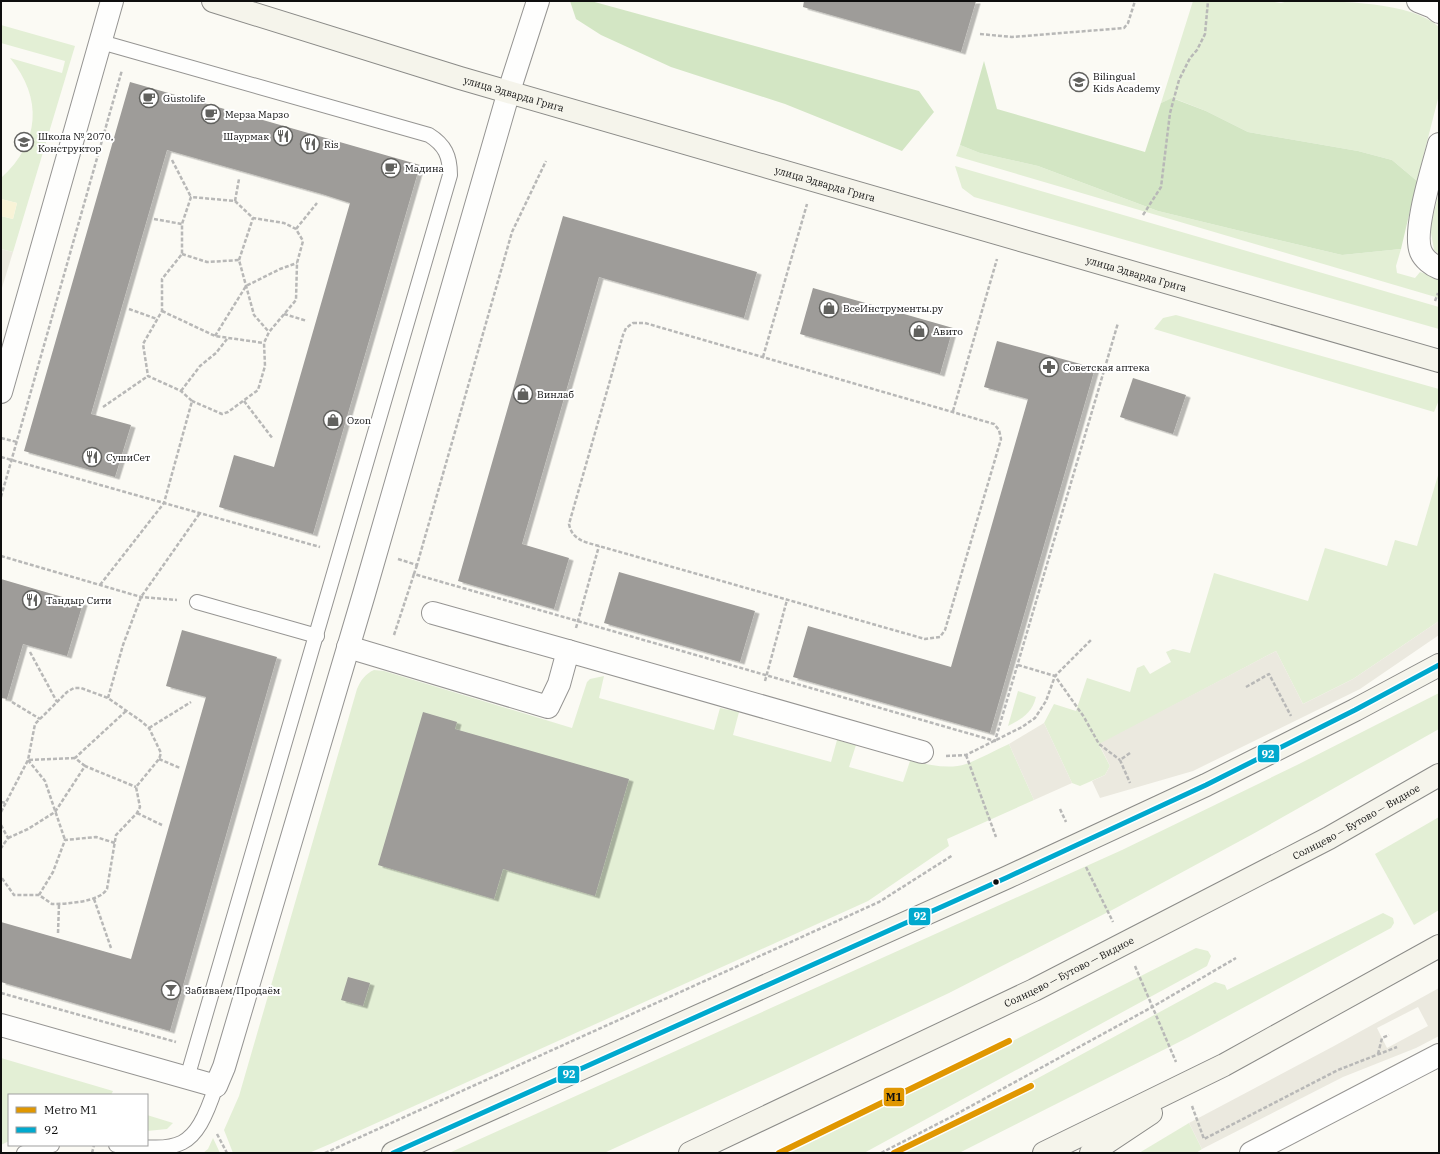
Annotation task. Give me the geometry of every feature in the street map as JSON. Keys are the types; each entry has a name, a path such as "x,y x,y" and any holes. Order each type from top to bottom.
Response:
{"main road":[{"name":"улица Эдварда Грига","path":"213,1 460,78 1439,361"},
{"path":"393,1153 1206,785 1355,710 1439,665"},
{"name":"Солнцево — Бутово — Видное","path":"690,1153 1034,990 1330,838 1439,776"},
{"path":"1044,1153 1185,1087 1439,946"},
{"path":"1091,1153 1185,1087"}],"street":[{"path":"1,392 112,1"},
{"path":"1,1025 216,1086 224,1067 348,647 509,91 538,1"},
{"path":"1418,1 1433,7 1439,12"},
{"path":"1439,144 1420,224 1419,242 1421,252 1427,260 1439,268"},
{"path":"433,613 922,752"},
{"path":"348,647 548,707 559,684 568,652"},
{"path":"1251,1153 1439,1055"}],"lane":[{"path":"101,42 429,135 443,146 448,156 450,175 317,636 187,1078"},
{"path":"197,602 317,636"},
{"path":"133,1146 167,1148 181,1144 192,1135 202,1122 216,1086"},
{"path":"24,1153 48,1146"}],"path":[{"path":"980,34 1012,37 1124,28 1128,23 1135,1"},
{"path":"1143,216 1150,201 1162,187 1170,112 1179,80 1190,58 1205,34 1208,1"},
{"path":"1,497 122,69 130,71"},
{"path":"148,376 143,344 162,311 162,279 182,254 182,224 191,197 172,160"},
{"path":"546,161 512,232 414,574 995,741"},
{"path":"235,201 239,179"},
{"path":"763,357 814,180"},
{"path":"148,376 182,391 192,401 222,414 228,412 258,390 265,366 264,344 269,332 296,300 297,263 303,241 296,229 284,223 253,218 235,201 191,197"},
{"path":"296,229 317,203"},
{"path":"253,218 239,260 254,315 269,332"},
{"path":"154,219 182,224"},
{"path":"953,411 1004,236"},
{"path":"182,254 207,262 239,260"},
{"path":"215,336 246,286 280,269 297,263"},
{"path":"1435,302 1439,290"},
{"path":"129,309 157,319"},
{"path":"162,311 215,336 264,344"},
{"path":"284,314 307,321"},
{"path":"633,323 644,323 953,411 994,424 999,430 1000,439 946,630 943,634 933,640 925,640 582,541 574,536 569,524 626,328 633,323"},
{"path":"995,741 1118,323"},
{"path":"182,391 200,366 216,353 227,339"},
{"path":"103,407 148,376"},
{"path":"100,585 164,503 192,401"},
{"path":"244,401 273,439"},
{"path":"1,438 17,442"},
{"path":"1,457 321,547 323,540"},
{"path":"108,698 123,645 141,597 200,513"},
{"path":"568,652 599,546"},
{"path":"1,556 141,597 197,602"},
{"path":"403,560 416,564"},
{"path":"758,705 787,600"},
{"path":"922,752 940,756 955,757 966,755 995,741 1035,718 1046,701 1055,676 1091,640"},
{"path":"30,652 57,702"},
{"path":"1018,665 1055,676 1084,717 1099,744 1120,760 1130,783"},
{"path":"1246,687 1269,674 1291,716"},
{"path":"1,812 28,760 32,732 35,724 57,702 74,688 81,688 108,698 149,728 161,753 159,758 136,787 140,807 137,813 120,828 116,835 107,889 104,894 94,899 52,904 39,895 14,894 1,878"},
{"path":"12,702 40,719"},
{"path":"149,728 192,702"},
{"path":"28,760 75,758 126,712"},
{"path":"1120,760 1130,753"},
{"path":"966,755 996,837"},
{"path":"75,758 85,766 136,787"},
{"path":"159,758 180,768"},
{"path":"28,760 45,781 65,840 54,872 39,895"},
{"path":"1,848 8,838 28,829 55,812 85,766"},
{"path":"1,802 6,803"},
{"path":"1060,809 1097,890 1154,1006 1204,1139 1338,1070 1399,1046"},
{"path":"137,813 162,825"},
{"path":"1,824 8,838"},
{"path":"65,840 96,837 115,843"},
{"path":"325,1153 878,902 953,855"},
{"path":"94,899 111,948"},
{"path":"58,933 59,904"},
{"path":"881,1153 964,1110 1154,1006 1236,958"},
{"path":"1,993 196,1047"},
{"path":"1378,1054 1382,1038 1389,1035"}],"green space":[{"path":"570,1 591,1 919,91 934,112 902,151 785,104 671,67 601,35 576,19"},
{"path":"1193,1 1269,1 1281,3 1288,1 1325,1 1368,4 1409,12 1426,18 1439,27 1439,95 1417,181 1392,160 1358,151 1248,132 1206,111 1173,98 1161,103"},
{"path":"1,25 75,46 13,252 1,249 1,216 13,219 17,203 1,199 1,178 24,150 30,135 32,104 28,89 21,73 10,58 62,73 65,61 1,43"},
{"path":"984,61 997,109 1145,152 1161,103 1172,98 1206,111 1248,132 1358,151 1392,160 1417,181 1401,249 1342,255 1257,235 1158,211 1038,166 980,153 960,145"},
{"path":"960,145 980,153 1038,166 1158,211 1257,235 1342,255 1401,249 1396,266 1397,273 1415,278 1420,272 1439,278 1439,298 956,156"},
{"path":"955,166 1439,307 1439,329 974,197 962,188"},
{"path":"1439,193 1439,254 1434,250 1430,227"},
{"path":"1176,315 1439,389 1439,400 1434,412 1154,329 1163,318"},
{"path":"1439,472 1439,621 1353,679 1303,704 1276,651 1099,745 1110,766 1105,775 1080,786 1072,783 1044,723 1054,704 1076,711 1087,678 1130,692 1137,668 1144,665 1150,674 1171,662 1166,652 1173,649 1190,653 1214,573 1308,601 1325,548 1387,566 1395,540 1417,546"},
{"path":"374,670 384,671 572,728 587,682 590,679 604,676 599,698 714,730 720,708 739,712 733,735 831,762 837,740 856,745 849,767 903,782 910,761 938,766 959,766 1009,744 1034,800 947,839 949,846 868,901 330,1144 309,1153 233,1153 224,1130 239,1096 357,689 368,673"},
{"path":"1018,691 1036,697 1032,707 1026,715 1008,726"},
{"path":"1439,693 1439,729 1251,835 1114,909 949,993 781,1072 604,1153 449,1153 1122,850 1297,765"},
{"path":"1439,817 1439,910 1414,925 1375,854"},
{"path":"1383,913 1393,918 1394,923 1391,928 1189,1037 959,1153 900,1153 1215,982 1225,985 1227,990"},
{"path":"1196,948 1208,951 1211,956 1207,966 864,1153 776,1153 930,1083"},
{"path":"1,1058 113,1091 112,1094 8,1094 8,1142 1,1145"},
{"path":"148,1115 173,1123 167,1129 148,1131"},
{"path":"1189,1123 1202,1149 1196,1153 1139,1153"},
{"path":"213,1138 220,1153 203,1153 208,1149"}],"sand":[{"path":"1,199 17,203 13,219 1,216"}],"shaded area":[{"path":"1,249 13,252 1,291"},
{"path":"1439,621 1439,635 1360,689 1193,771 1100,798 1092,781 1105,775 1110,766 1099,744 1276,651 1303,704 1353,679"},
{"path":"1044,723 1072,783 1034,800 1009,744"},
{"path":"1439,988 1439,1036 1416,1048 1343,1077 1202,1149 1189,1123","holes":["1418,1007 1428,1026 1387,1048 1377,1028"]}],"building":[{"path":"804,1 976,1 961,52 803,7"},
{"path":"130,82 420,165 313,534 219,507 234,455 274,467 350,203 322,194 167,150 91,414 131,425 115,477 24,451"},
{"path":"563,216 757,272 744,318 599,277 522,544 569,558 554,609 458,581"},
{"path":"813,288 953,328 940,374 800,334"},
{"path":"997,341 1095,368 990,733 793,677 808,626 951,667 1028,399 984,387"},
{"path":"1133,378 1186,395 1173,434 1120,417"},
{"path":"619,572 755,611 740,662 604,623"},
{"path":"1,579 83,603 67,656 23,644 7,699 1,698"},
{"path":"182,630 277,657 170,1031 1,982 1,922 131,959 206,697 166,686"},
{"path":"423,712 457,722 455,729 629,779 595,896 503,869 494,899 378,865"},
{"path":"348,977 370,983 363,1006 341,1000"}],"metro line":[{"name":"M1","path":"779,1153 1009,1041"},
{"name":"M1","path":"894,1153 1031,1086"}],"transit line":[{"name":"92","path":"393,1153 1008,877 1206,785 1355,710 1439,665"}],"place":[{"name":"Bilingual Kids Academy","path":"1079,82"},
{"name":"Gustolife","path":"149,98"},
{"name":"Мерза Марзо","path":"211,114"},
{"name":"Шаурмак","path":"283,136"},
{"name":"Школа № 2070, Конструктор","path":"24,142"},
{"name":"Ris","path":"310,144"},
{"name":"Мадина","path":"391,168"},
{"name":"ВсеИнструменты.ру","path":"829,308"},
{"name":"Авито","path":"919,331"},
{"name":"Советская аптека","path":"1049,367"},
{"name":"Винлаб","path":"523,394"},
{"name":"Ozon","path":"333,420"},
{"name":"СушиСет","path":"92,457"},
{"name":"Тандыр Сити","path":"32,600"},
{"name":"Забиваем/Продаём","path":"171,990"}]}
